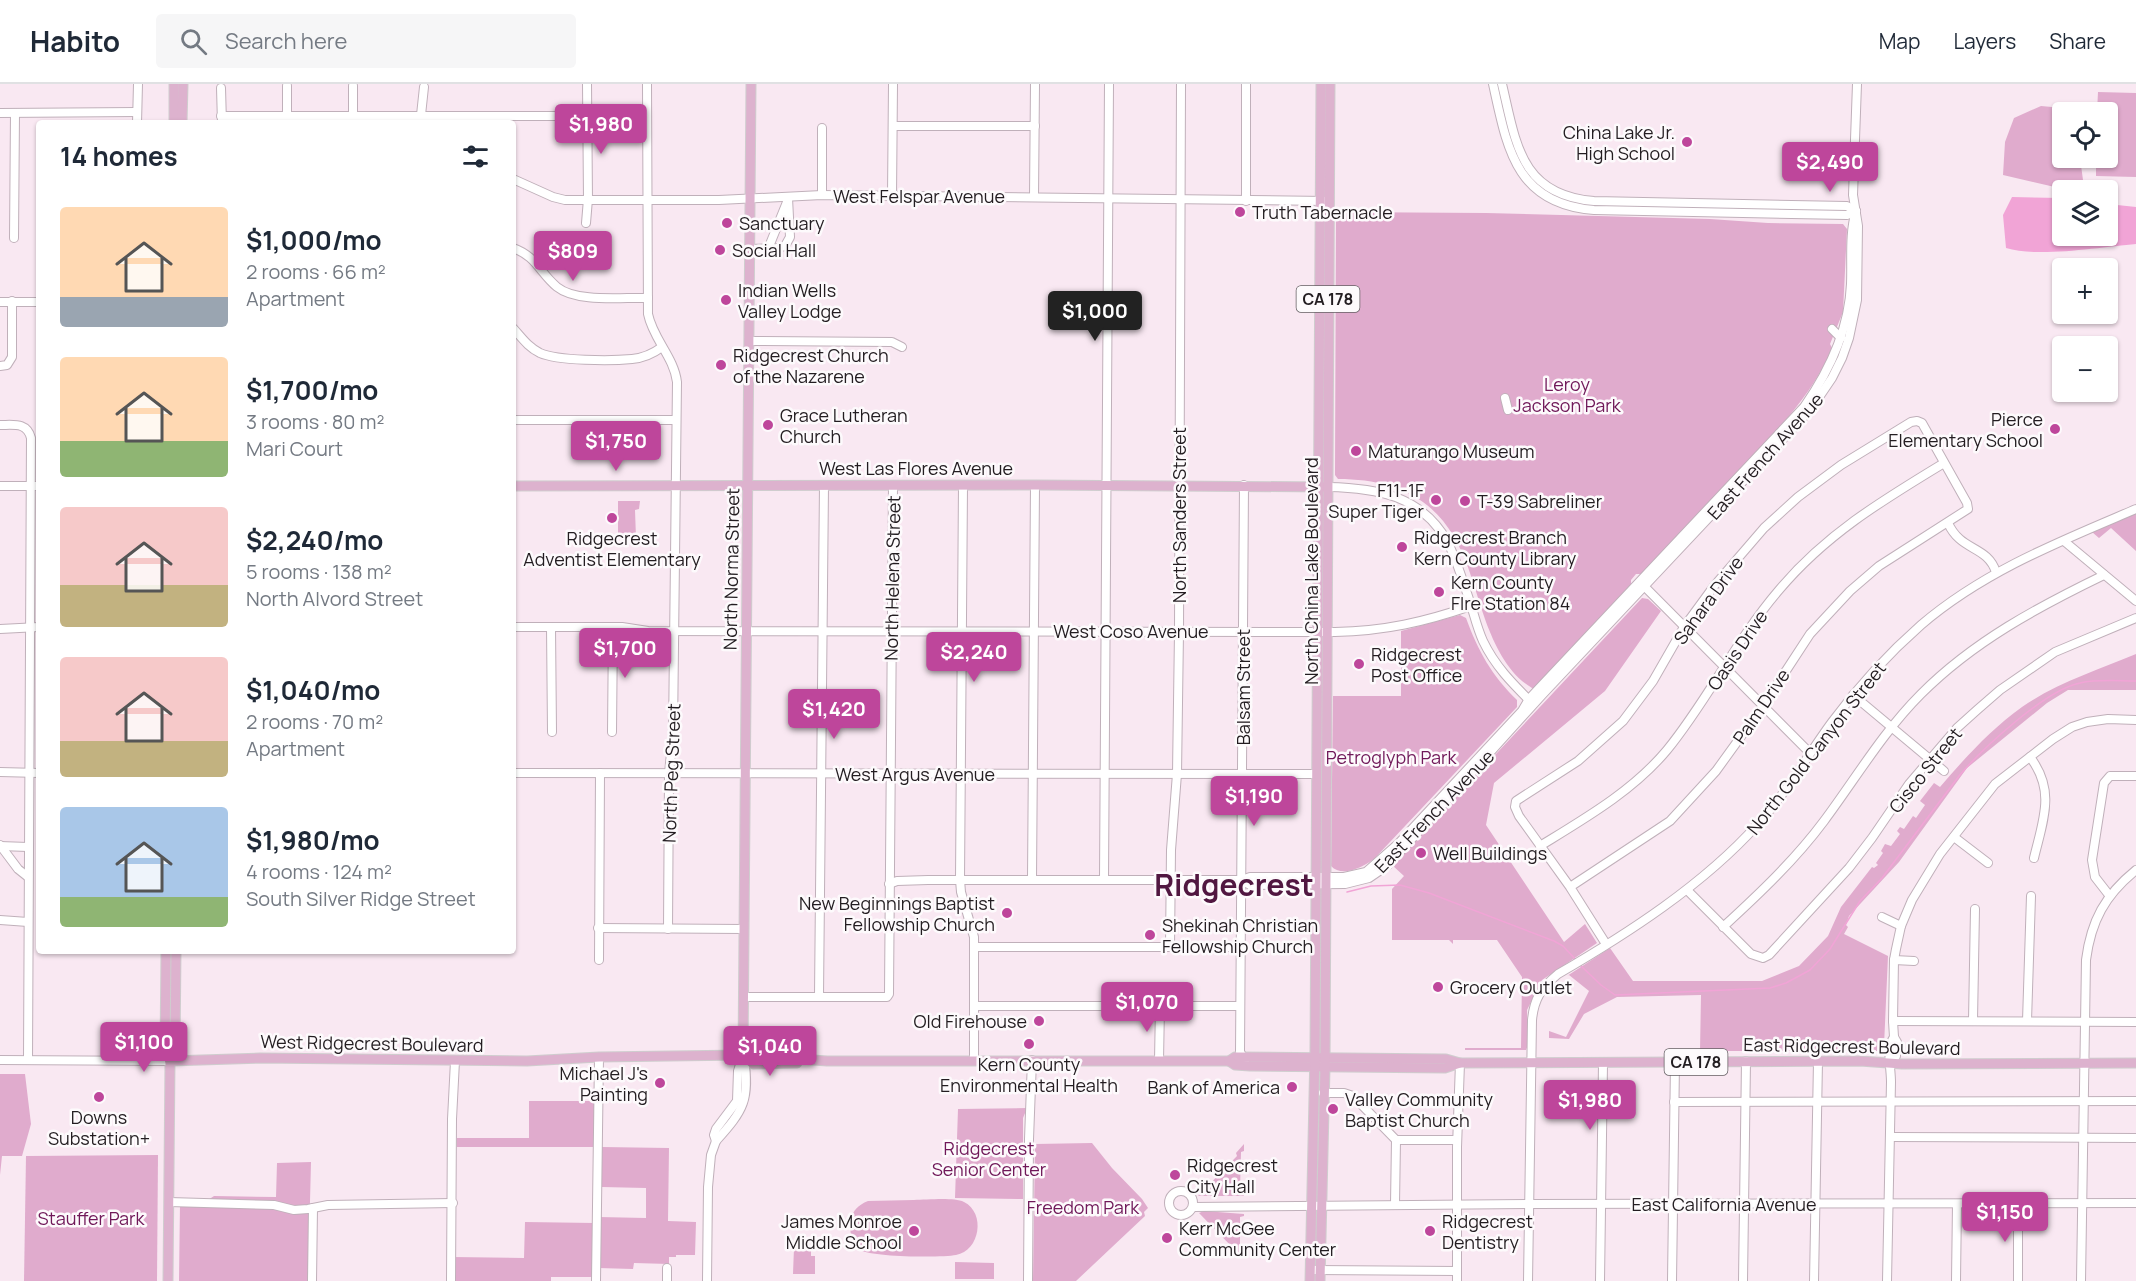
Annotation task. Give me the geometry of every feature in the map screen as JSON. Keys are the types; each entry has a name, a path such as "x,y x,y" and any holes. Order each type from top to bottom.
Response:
{"main road":[{"path":"174,84 174,120"},
{"path":"182,120 183,84"},
{"name":"North Norma Street","path":"743,1055 751,84"},
{"name":"North China Lake Boulevard","path":"1320,1062 1316,925 1325,821 1323,632 1324,486 1328,374 1321,84"},
{"name":"North China Lake Boulevard","path":"1324,486 1320,334 1330,84"},
{"path":"1320,334 1324,337 1324,362 1328,374"},
{"name":"West Las Flores Avenue","path":"516,486 1324,486"},
{"name":"North China Lake Boulevard","path":"1320,1062 1325,963 1317,774 1323,632"},
{"path":"1317,774 1322,780 1322,814 1325,821"},
{"path":"1316,925 1321,933 1321,957 1325,963"},
{"path":"166,954 165,1049 170,1060"},
{"path":"168,1281 170,1060 175,1048 176,954"},
{"name":"West Ridgecrest Boulevard","path":"170,1060 220,1058 527,1061 599,1057 743,1055 753,1064 796,1063 800,1059 1160,1060 1229,1061 1235,1065 1247,1062 1320,1062"},
{"name":"East Ridgecrest Boulevard","path":"1320,1062 1446,1059 1460,1063 1746,1061 1883,1062 1891,1064 2136,1063"},
{"path":"1320,1062 1323,1093 1320,1281"},
{"path":"1310,1281 1311,1205 1320,1062"}],"street":[{"path":"137,120 138,84"},
{"path":"586,223 588,199 587,84"},
{"name":"North Peg Street","path":"647,84 650,324 671,361 676,376 675,631 673,733 669,773 668,929"},
{"path":"892,196 893,84"},
{"path":"1034,197 1035,84"},
{"path":"1104,880 1109,84"},
{"name":"North Sanders Street","path":"1170,947 1173,820 1177,774 1179,632 1181,84"},
{"path":"1246,84 1246,201"},
{"path":"1493,84 1506,141 1516,165 1539,191 1559,203 1593,210 1847,215 1856,211"},
{"path":"1502,84 1514,137 1521,156 1538,178 1565,195 1594,201 1847,206 1856,211"},
{"path":"1856,211 1853,195 1857,84"},
{"path":"287,86 287,115"},
{"path":"353,86 353,115"},
{"path":"421,115 424,87"},
{"path":"221,88 221,120 287,115 421,115 446,119 588,116"},
{"path":"0,113 137,112"},
{"path":"14,238 15,113"},
{"path":"893,126 1035,126"},
{"path":"822,128 822,195"},
{"name":"West Felspar Avenue","path":"516,181 565,200 788,199 822,195 1179,198 1189,201 1325,202"},
{"path":"750,249 782,248 789,240 788,199"},
{"path":"768,249 788,199"},
{"name":"East French Avenue","path":"1642,585 1647,575 1804,408 1825,376 1841,338 1850,300 1852,226 1856,211"},
{"name":"East French Avenue","path":"889,884 897,881 1241,880 1250,877 1359,882 1388,865 1531,702 1811,409 1842,358 1855,315 1858,281 1856,211"},
{"path":"516,250 531,257 552,283 560,290 570,294 591,297 648,298"},
{"path":"0,366 7,366 12,357 12,301"},
{"path":"0,302 36,302"},
{"path":"1821,395 1842,345 1841,338 1832,328"},
{"path":"516,331 530,347 540,353 560,359 633,358 647,355 662,347"},
{"path":"749,341 892,342 902,347"},
{"path":"1505,398 1508,410"},
{"path":"516,420 676,420"},
{"name":"Sahara Drive","path":"1540,846 1519,816 1515,804 1520,797 1578,761 1623,721 1653,681 1684,627 1734,561 1773,520 1798,497 1841,465 1882,438 1914,422 1924,425 1944,462"},
{"path":"0,425 24,426 29,430 32,438 35,486 35,628 28,847 28,1060"},
{"name":"Palm Drive","path":"1570,888 1670,821 1716,771 1810,634 1850,591 1879,566 1963,513 1968,506 1944,462"},
{"name":"Oasis Drive","path":"1540,846 1629,786 1657,760 1695,713 1723,667 1761,613 1792,575 1846,525 1944,462"},
{"path":"743,997 819,996 824,485"},
{"name":"North Helena Street","path":"819,996 883,998 890,994 893,485"},
{"path":"963,485 960,880 961,892 972,925 975,947 974,1060"},
{"path":"1032,880 1035,485"},
{"name":"Balsam Street","path":"1244,485 1240,1052 1247,1062"},
{"path":"0,486 35,486"},
{"path":"1324,486 1378,491 1407,502 1425,515 1440,531 1450,547 1482,638 1492,658 1510,682 1531,702"},
{"name":"North Gold Canyon Street","path":"1528,1281 1532,1020 1537,995 1544,986 1558,974 1687,890 1758,824 1853,695 1884,660 1923,624 1996,572 2035,552 2136,509"},
{"path":"1948,523 1958,539 1989,559 1996,572"},
{"path":"2064,541 2136,601"},
{"path":"1687,890 1723,927 1772,881 1816,831 1891,726 1922,694 1969,652 2028,614 2104,575"},
{"path":"1642,585 1810,753"},
{"name":"West Coso Avenue","path":"516,627 613,627 648,631 1323,632 1366,631 1407,626 1471,606"},
{"name":"Cisco Street","path":"1723,927 1758,958 1769,955 1819,903 1872,838 1930,758 1977,710 2017,678 2055,652 2136,618"},
{"path":"551,627 552,732"},
{"path":"612,732 613,627"},
{"path":"0,629 35,628"},
{"path":"1853,695 1944,771"},
{"path":"1887,1281 1891,1064 1896,1056 1897,1042 1894,1037 1893,1021 1894,960 1901,926 1919,886 1995,784 2053,739 2079,724 2108,719 2136,720"},
{"path":"2030,757 2041,774 2046,794 2044,818 2034,858"},
{"path":"0,772 36,773"},
{"name":"West Argus Avenue","path":"516,773 1317,774"},
{"path":"599,960 600,773"},
{"path":"2109,895 2095,877 2092,860 2104,783 2112,776 2136,776"},
{"path":"1954,837 1988,863"},
{"path":"0,846 28,847"},
{"path":"0,846 18,869 28,877"},
{"path":"1540,846 1606,944"},
{"path":"2081,1281 2088,945 2100,911 2109,895 2136,870"},
{"path":"2027,1021 2031,896"},
{"path":"1972,1021 1975,909"},
{"path":"1882,917 1901,926"},
{"path":"0,920 28,922"},
{"path":"598,928 744,929"},
{"path":"975,947 1240,947"},
{"path":"1894,960 1914,961"},
{"path":"974,1006 1240,1006"},
{"path":"1160,1006 1160,1060"},
{"path":"1893,1021 2136,1022"},
{"path":"706,1280 711,1155 716,1141 742,1107 746,1090 743,1055"},
{"path":"596,1281 599,1057"},
{"name":"West Ridgecrest Boulevard","path":"0,1060 170,1060"},
{"path":"451,1281 452,1102 455,1060"},
{"path":"1028,1281 1032,1060"},
{"path":"1743,1281 1746,1061"},
{"path":"1814,1281 1818,1061"},
{"path":"1457,1281 1458,1211 1456,1204 1460,1063"},
{"path":"1600,1281 1603,1063"},
{"path":"1672,1281 1675,1063"},
{"path":"1323,1093 1344,1093 1353,1096 1396,1140 1395,1204"},
{"path":"1674,1102 2136,1101"},
{"path":"1890,1137 2136,1138"},
{"path":"1396,1140 1457,1140"},
{"path":"169,1202 274,1205 294,1209 328,1205 453,1203"},
{"name":"East California Avenue","path":"1193,1204 1254,1208 1259,1205 1395,1204 2136,1203"},
{"path":"1956,1281 1957,1204"},
{"path":"2018,1281 2019,1204"},
{"path":"312,1281 313,1208"},
{"path":"667,1268 667,1281"},
{"path":"1310,1270 1457,1271"}],"green space":[{"path":"2098,92 2136,93 2136,177 2096,176 2096,168 2118,168 2118,102 2098,102"},
{"path":"2041,106 2052,107 2052,168 2081,168 2083,180 2052,180 2052,186 2003,175 2005,142 2014,118"},
{"name":"Leroy Jackson Park","path":"1336,212 1486,213 1843,224 1847,229 1843,312 1830,344 1832,348 1823,367 1788,417 1643,574 1636,574 1631,584 1535,688 1532,688 1516,676 1498,650 1464,557 1444,522 1432,509 1419,499 1389,486 1338,479 1335,475"},
{"path":"618,501 640,501 639,509 635,510 636,538 618,538"},
{"path":"2136,513 2136,551 2111,528 2099,538 2092,532"},
{"path":"1642,598 1648,599 1661,611 1605,691 1494,783 1486,825 1564,942 1585,924 1597,943 1542,980 1527,1010 1528,1045 1526,1050 1465,1050 1465,1048 1521,1048 1522,977 1497,940 1453,940 1453,944 1449,940 1392,940 1392,889 1404,876 1392,865"},
{"name":"Petroglyph Park","path":"1460,615 1466,618 1493,672 1517,700 1517,707 1374,859 1352,870 1336,869 1331,866 1333,696 1401,696 1401,631"},
{"path":"2136,654 2136,690 2068,690 2047,703 1967,768 1899,862 1849,916 1846,925 1848,927 1844,934 1888,956 1884,1046 1880,1051 1700,1051 1701,995 1617,997 1584,1014 1569,1039 1549,1038 1549,1031 1566,1037 1589,991 1569,975 1567,976 1610,948 1633,981 1762,981 1799,966 1828,936 1841,907 1872,867 1878,865 1876,863 1883,853 1881,851 1885,844 1891,846 1900,834 1897,831 1900,827 1904,829 1913,816 1916,818 1925,805 1920,801 1934,783 1940,787 1989,735 2035,698"},
{"path":"0,1074 25,1074 31,1124 22,1156 2,1156 0,1175"},
{"path":"529,1101 597,1101 597,1147 457,1147 457,1138 529,1138"},
{"name":"Ridgecrest Senior Center","path":"1027,1108 1023,1118 1023,1199 955,1198 958,1109"},
{"name":"Freedom Park","path":"1092,1143 1142,1199 1148,1208 1144,1212 1145,1216 1076,1281 1033,1281 1035,1144"},
{"path":"1244,1144 1244,1151 1241,1152 1240,1190 1244,1191 1244,1196 1198,1196 1237,1156 1236,1153"},
{"path":"602,1147 669,1148 668,1221 696,1222 695,1255 669,1257 669,1264 634,1263 633,1269 598,1268 599,1217 646,1218 646,1188 602,1187"},
{"name":"Stauffer Park","path":"158,1155 157,1281 24,1281 26,1156"},
{"path":"311,1162 308,1281 179,1281 180,1204 208,1200 214,1196 276,1197 277,1163"},
{"path":"940,1199 964,1202 975,1214 977,1231 975,1239 964,1252 948,1256 922,1257 878,1254 860,1250 851,1237 850,1225 854,1211 868,1201"},
{"path":"1204,1211 1244,1214 1240,1217 1240,1258 1199,1213"},
{"path":"525,1222 595,1223 594,1277 551,1277 551,1281 452,1281 452,1257 524,1258"},
{"path":"794,1248 811,1248 811,1256 815,1256 815,1274 793,1274"},
{"path":"955,1262 994,1263 994,1279 955,1279"}],"shaded area":[{"path":"2012,197 2052,198 2052,246 2117,246 2052,252 2019,251 2006,248 2003,215"},
{"path":"2118,205 2136,207 2136,244 2118,246"}],"waterway":[{"path":"1580,965 1615,995 1770,988 1786,983 1810,970 1830,949 1860,901 1882,878 1959,776 2015,722 2050,697 2080,683 2136,681"},
{"path":"1347,892 1371,886 1400,885 1429,893 1554,941 1563,946 1577,961"}],"place":[{"name":"China Lake Jr. High School","path":"1687,142"},
{"name":"Truth Tabernacle","path":"1240,212"},
{"name":"Sanctuary","path":"727,223"},
{"name":"Social Hall","path":"720,250"},
{"name":"Indian Wells Valley Lodge","path":"726,300"},
{"name":"Ridgecrest Church of the Nazarene","path":"721,365"},
{"name":"Grace Lutheran Church","path":"768,425"},
{"name":"Pierce Elementary School","path":"2055,429"},
{"name":"Maturango Museum","path":"1356,451"},
{"name":"F11-1F Super Tiger","path":"1436,500"},
{"name":"T-39 Sabreliner","path":"1465,501"},
{"name":"Ridgecrest Adventist Elementary","path":"612,518"},
{"name":"Ridgecrest Branch Kern County Library","path":"1402,547"},
{"name":"Kern County FIre Station 84","path":"1439,592"},
{"name":"Ridgecrest Post Office","path":"1359,664"},
{"name":"Well Buildings","path":"1421,853"},
{"name":"New Beginnings Baptist Fellowship Church","path":"1007,913"},
{"name":"Shekinah Christian Fellowship Church","path":"1150,935"},
{"name":"Grocery Outlet","path":"1438,987"},
{"name":"Old Firehouse","path":"1039,1021"},
{"name":"Kern County Environmental Health","path":"1029,1044"},
{"name":"Michael J's Painting","path":"660,1083"},
{"name":"Bank of America","path":"1292,1087"},
{"name":"Downs Substation+","path":"99,1097"},
{"name":"Valley Community Baptist Church","path":"1333,1109"},
{"name":"Ridgecrest City Hall","path":"1175,1175"},
{"name":"James Monroe Middle School","path":"914,1231"},
{"name":"Ridgecrest Dentistry","path":"1430,1231"},
{"name":"Kerr McGee Community Center","path":"1167,1238"}],"district":[{"name":"Ridgecrest","path":"1234,884"}]}
